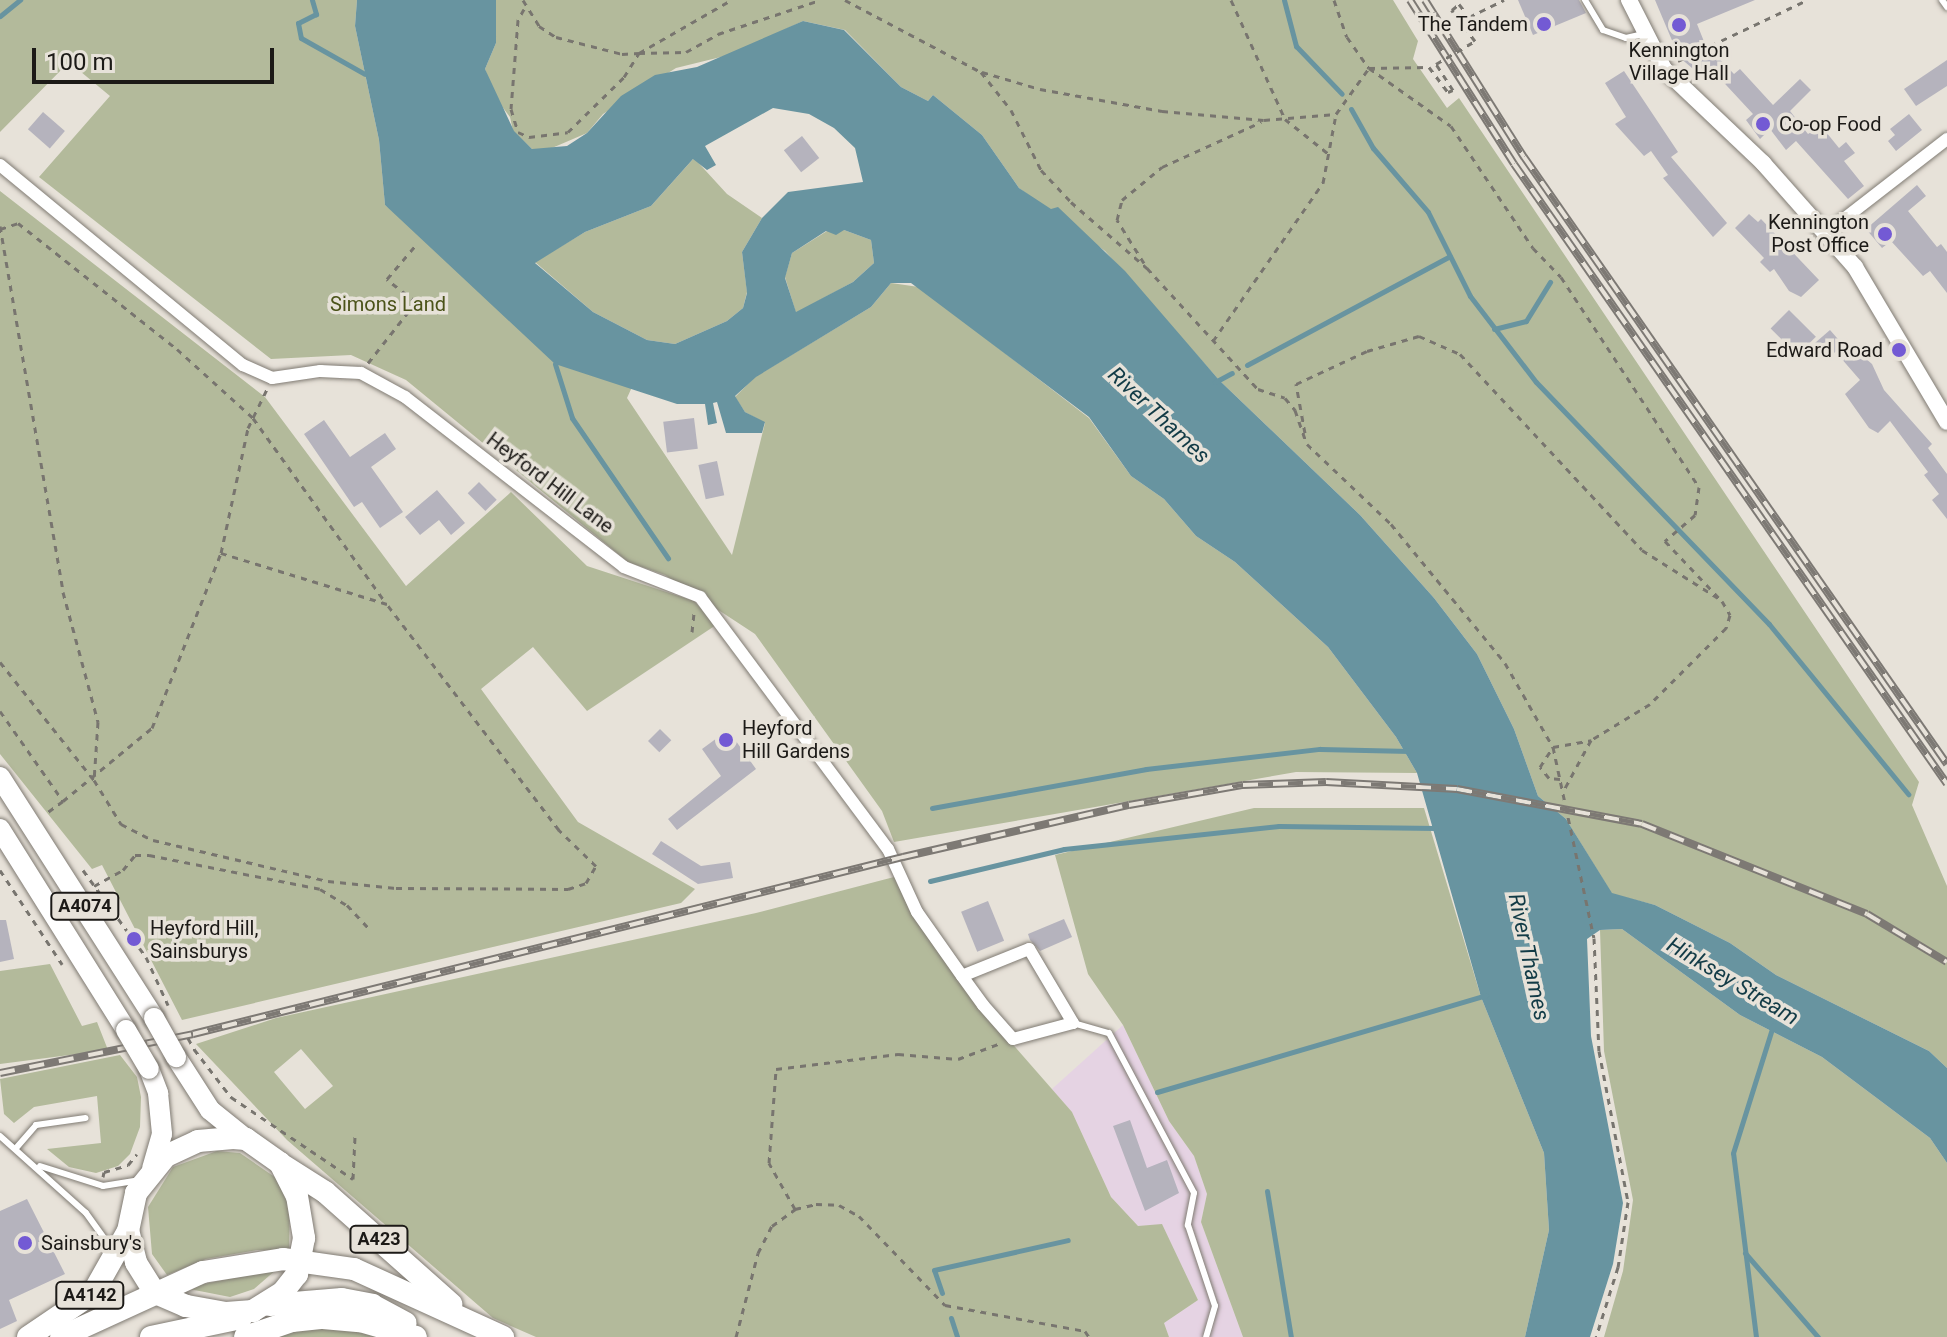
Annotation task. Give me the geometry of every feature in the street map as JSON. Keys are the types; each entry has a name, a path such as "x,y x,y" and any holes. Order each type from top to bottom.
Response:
{"highway":[{"path":"151,1337 220,1326 259,1309 283,1292 301,1259 304,1221 280,1163 246,1139 198,1141 145,1167 131,1207 128,1231 150,1288 205,1310 259,1309 342,1299 372,1305 429,1337"},
{"name":"A423","path":"280,1163 325,1192 472,1323"},
{"name":"A4142","path":"28,1337 93,1293 128,1231"},
{"name":"A423","path":"150,1288 231,1263 301,1259 354,1269 503,1337"},
{"name":"A4142","path":"61,1337 150,1288"},
{"path":"245,1337 292,1321 323,1318 360,1321 416,1337"}],"main road":[{"name":"A4074","path":"0,777 6,796 163,1017 185,1053 210,1110 246,1139"},
{"name":"A4074","path":"0,829 149,1069 158,1093 162,1134 145,1167"}],"street":[{"path":"1629,0 1664,69 1827,232 1855,267 1947,422"},
{"path":"1827,232 1947,139"},
{"path":"0,165 243,365 272,378"},
{"name":"Heyford Hill Lane","path":"272,378 320,371 361,373 405,397 624,567 700,597 888,849 917,912 962,976 1013,1039"},
{"path":"0,851 21,862"},
{"path":"962,976 1029,949 1073,1023 1013,1039"}],"lane":[{"path":"1585,0 1603,30 1626,38 1644,34"},
{"path":"1942,0 1947,7"},
{"path":"1073,1023 1109,1033 1194,1193 1188,1225 1215,1306 1206,1337"},
{"path":"17,1147 36,1125 86,1118"},
{"path":"0,1136 17,1147 86,1213 115,1254 150,1288"},
{"path":"36,1165 103,1186 145,1167"}],"path":[{"path":"523,0 524,9 518,20 511,109 518,132 529,137 568,132 624,77 639,53 731,0"},
{"path":"524,9 556,37 622,54 686,52 718,34 820,0"},
{"path":"845,0 981,72 1040,89 1162,111 1264,120 1336,114"},
{"path":"1231,0 1285,119 1331,155"},
{"path":"1334,0 1347,37 1369,68 1451,126 1533,248 1561,277 1699,487 1701,502 1688,521 1665,542 1722,601 1730,615 1726,628 1650,704 1591,740 1553,747 1540,767 1549,778 1560,779"},
{"path":"1369,68 1429,67 1448,92 1453,90 1436,64 1475,41 1452,10 1459,4 1469,17 1504,0"},
{"path":"1664,69 1807,0"},
{"path":"1213,341 1323,183 1331,155 1336,114 1369,68"},
{"path":"981,72 1011,110 1041,170 1147,268 1258,389 1285,398 1295,410 1307,444 1391,524 1505,663 1553,747 1594,938 1599,1051 1628,1202 1618,1267 1596,1337"},
{"path":"1147,268 1117,220 1122,200 1162,167 1264,120"},
{"path":"0,662 94,780 121,824 153,840 328,881 475,889 568,889 586,883 596,866 559,830 387,604 253,418 177,349 18,223 0,228 63,592 98,722 94,780"},
{"path":"361,373 416,302 387,279 415,246"},
{"path":"1307,444 1296,384 1367,351 1419,336 1460,354 1642,550 1722,601"},
{"path":"52,827 45,814 94,780 152,728 221,553 253,418 272,378"},
{"path":"221,553 387,604"},
{"path":"0,711 63,801"},
{"path":"1564,790 1591,740"},
{"path":"94,886 123,870 135,855 149,855 320,889 347,905 369,929"},
{"path":"77,862 146,957 163,1017"},
{"path":"795,1209 769,1163 776,1069 898,1054 958,1059 1013,1039"},
{"path":"185,1053 231,1097 353,1179 355,1136"},
{"path":"103,1186 104,1172 128,1165 145,1167"},
{"path":"736,1337 758,1253 772,1226 795,1209 839,1205 859,1216 945,1305 1085,1331 1089,1337"}],"shaded area":[{"path":"1123,1025 1169,1121 1194,1156 1207,1194 1201,1222 1243,1337 1169,1337 1164,1323 1198,1300 1162,1225 1138,1226 1111,1197 1072,1112 1052,1089"}],"green space":[{"name":"Simons Land","path":"0,0 357,0 355,26 379,140 385,205 597,375 632,387 627,398 732,555 765,423 745,412 735,397 755,377 871,307 891,283 919,287 1089,418 1131,476 1164,499 1196,536 1235,562 1328,647 1396,737 1417,773 1296,772 894,842 882,811 755,634 665,575 628,562 406,380 351,355 271,359 39,177 110,96 69,62 0,132"},
{"path":"496,0 1393,0 1418,41 1413,59 1447,108 1459,98 1919,782 1912,805 1947,886 1947,1068 1929,1051 1776,975 1730,943 1655,905 1612,894 1566,819 1538,796 1514,729 1477,654 1434,598 1360,515 1219,380 1105,251 1019,188 982,135 933,95 928,101 901,87 845,30 803,21 733,54 676,68 603,114 587,133 545,151 532,149 513,131 510,117 494,96 485,69 496,43"},
{"path":"694,158 727,194 762,218 742,252 747,292 743,308 727,321 675,344 647,340 593,312 535,262 585,232 651,206"},
{"path":"0,191 265,397 406,586 511,492 587,566 694,601 716,625 587,711 533,647 481,689 578,822 695,889 681,903 182,1020 102,865 92,869 0,754"},
{"path":"844,230 871,240 874,263 853,282 796,313 785,277 792,253 827,231"},
{"path":"1254,808 1424,808 1481,997 1544,1153 1549,1230 1525,1337 1243,1337 1201,1222 1207,1194 1194,1156 1169,1121 1123,1025 1088,974 1055,855"},
{"path":"894,877 913,917 974,1000 1072,1112 1111,1197 1138,1226 1162,1224 1198,1300 1164,1323 1169,1337 536,1337 493,1318 287,1140 196,1044 276,1018 756,913","holes":["301,1049 333,1086 305,1109 274,1072"]},
{"path":"1622,929 1740,1015 1822,1057 1930,1138 1947,1163 1947,1337 1604,1337 1623,1271 1633,1200 1604,1051 1600,930"},
{"path":"50,964 82,1026 97,1022 108,1050 0,1064 0,971"},
{"path":"120,1055 137,1077 141,1097 140,1127 130,1154 118,1166 96,1173 69,1167 47,1149 101,1143 97,1096 34,1107 14,1123 4,1114 0,1079"},
{"path":"217,1151 240,1153 279,1180 290,1202 289,1251 257,1250 206,1259 167,1275 152,1254 148,1207 173,1167"},
{"path":"277,1269 254,1289 230,1297 184,1288"},
{"path":"323,1324 388,1337 269,1337"}],"water":[{"path":"357,0 496,0 496,43 485,69 514,131 532,149 567,146 587,133 621,96 655,75 697,67 803,21 844,30 901,87 928,101 933,95 982,135 1019,188 1051,209 1058,207 1125,271 1219,380 1360,515 1434,598 1477,654 1514,729 1538,796 1566,819 1612,893 1655,905 1730,943 1776,975 1929,1051 1947,1068 1947,1163 1930,1138 1822,1057 1740,1015 1622,929 1600,930 1587,939 1591,1036 1623,1203 1613,1264 1590,1337 1525,1337 1549,1230 1544,1153 1481,997 1417,773 1396,737 1328,647 1235,562 1196,536 1164,499 1131,476 1089,417 911,283 891,283 871,307 756,377 735,396 745,412 765,422 762,433 726,433 717,402 713,403 717,423 708,425 705,404 677,404 555,364 385,205 379,140 355,26","holes":["773,108 809,114 834,128 855,148 863,182 788,192 762,218 742,252 747,293 743,308 727,321 675,344 647,340 593,312 535,263 585,232 651,206 693,159 707,170 716,165 705,146","844,230 871,240 874,263 853,282 796,312 785,278 792,253 826,231 836,235"]}],"building":[{"name":"The Tandem","path":"1518,0 1579,0 1586,13 1533,35"},
{"path":"1655,0 1755,0 1697,24 1705,44 1734,74 1740,69 1773,105 1800,79 1811,90 1790,111 1808,134 1816,129 1821,136 1826,132 1839,148 1846,142 1855,153 1844,161 1864,186 1848,199 1796,141 1786,150 1770,129 1760,139 1746,120 1753,114 1714,72 1705,79 1679,57"},
{"path":"1947,60 1947,86 1916,106 1904,89"},
{"path":"1624,71 1678,152 1671,157 1727,223 1713,237 1663,178 1668,175 1651,151 1644,156 1615,124 1626,117 1605,83"},
{"path":"43,112 65,131 50,148 28,129"},
{"path":"1909,114 1922,130 1896,151 1888,141 1895,135 1890,129"},
{"path":"802,136 819,158 801,172 784,150"},
{"path":"1917,185 1926,196 1908,211 1937,247 1941,244 1947,252 1947,293 1930,271 1923,276 1891,241 1882,248 1866,229"},
{"path":"1749,214 1758,222 1761,219 1819,280 1801,297 1789,291 1774,269 1770,272 1760,262 1764,258 1735,228"},
{"path":"1789,310 1816,337 1797,355 1771,328"},
{"path":"1830,330 1843,345 1826,360 1813,345"},
{"path":"1851,346 1872,364 1884,390 1932,444 1928,448 1947,474 1947,519 1932,500 1939,494 1924,475 1928,472 1890,421 1878,433 1869,428 1845,394 1860,380 1840,357"},
{"path":"694,418 698,449 667,453 663,422"},
{"path":"324,420 350,457 385,433 396,449 371,467 403,512 380,528 362,502 354,507 304,434"},
{"path":"717,461 724,495 706,499 698,465"},
{"path":"479,482 497,500 485,511 468,493"},
{"path":"437,490 465,523 451,535 439,520 420,535 405,517"},
{"path":"660,729 671,740 659,752 648,741"},
{"path":"728,730 756,769 677,830 668,819 721,776 702,749"},
{"path":"661,841 701,866 730,862 733,878 698,884 652,854"},
{"path":"988,901 1004,941 977,952 961,912"},
{"path":"1064,919 1072,937 1040,951 1028,934"},
{"path":"0,920 6,920 14,959 0,962"},
{"path":"1130,1120 1147,1168 1167,1160 1179,1193 1145,1211 1113,1126"},
{"name":"Sainsbury's","path":"27,1199 65,1274 9,1300 17,1321 0,1329 0,1211"}],"waterway":[{"path":"0,16 20,0"},
{"path":"312,0 316,14 298,23 301,38 365,74"},
{"path":"1284,0 1296,46 1342,94"},
{"path":"1351,109 1373,148 1428,212 1470,296 1536,382 1769,624 1908,794"},
{"path":"1247,365 1450,256"},
{"path":"1494,329 1526,321 1550,282"},
{"path":"555,364 572,418 668,558"},
{"path":"1215,382 1232,373"},
{"path":"932,808 1146,769 1320,749 1410,751"},
{"path":"930,881 1064,849 1279,826 1436,828"},
{"path":"1157,1092 1486,995"},
{"name":"Hinksey Stream","path":"1756,1337 1733,1153 1773,1025"},
{"path":"1267,1191 1291,1337"},
{"path":"942,1293 934,1270 1068,1240"},
{"path":"1745,1253 1818,1337"},
{"path":"951,1318 957,1337"}],"railway":[{"path":"1410,0 1514,164 1947,784"},
{"path":"1425,0 1524,157 1947,764"},
{"path":"0,1073 193,1034 903,857 1129,805 1243,785 1326,782 1457,789 1642,824 1867,914 1947,962"}],"place":[{"name":"The Tandem","path":"1544,24"},
{"name":"Kennington Village Hall","path":"1679,25"},
{"name":"Co-op Food","path":"1763,124"},
{"name":"Kennington Post Office","path":"1885,234"},
{"name":"Edward Road","path":"1899,350"},
{"name":"Heyford Hill Gardens","path":"726,740"},
{"name":"Heyford Hill, Sainsburys","path":"134,939"},
{"name":"Sainsbury's","path":"25,1243"}],"water label":[{"name":"River Thames","path":"1159,415"},
{"name":"River Thames","path":"1529,957"}]}
